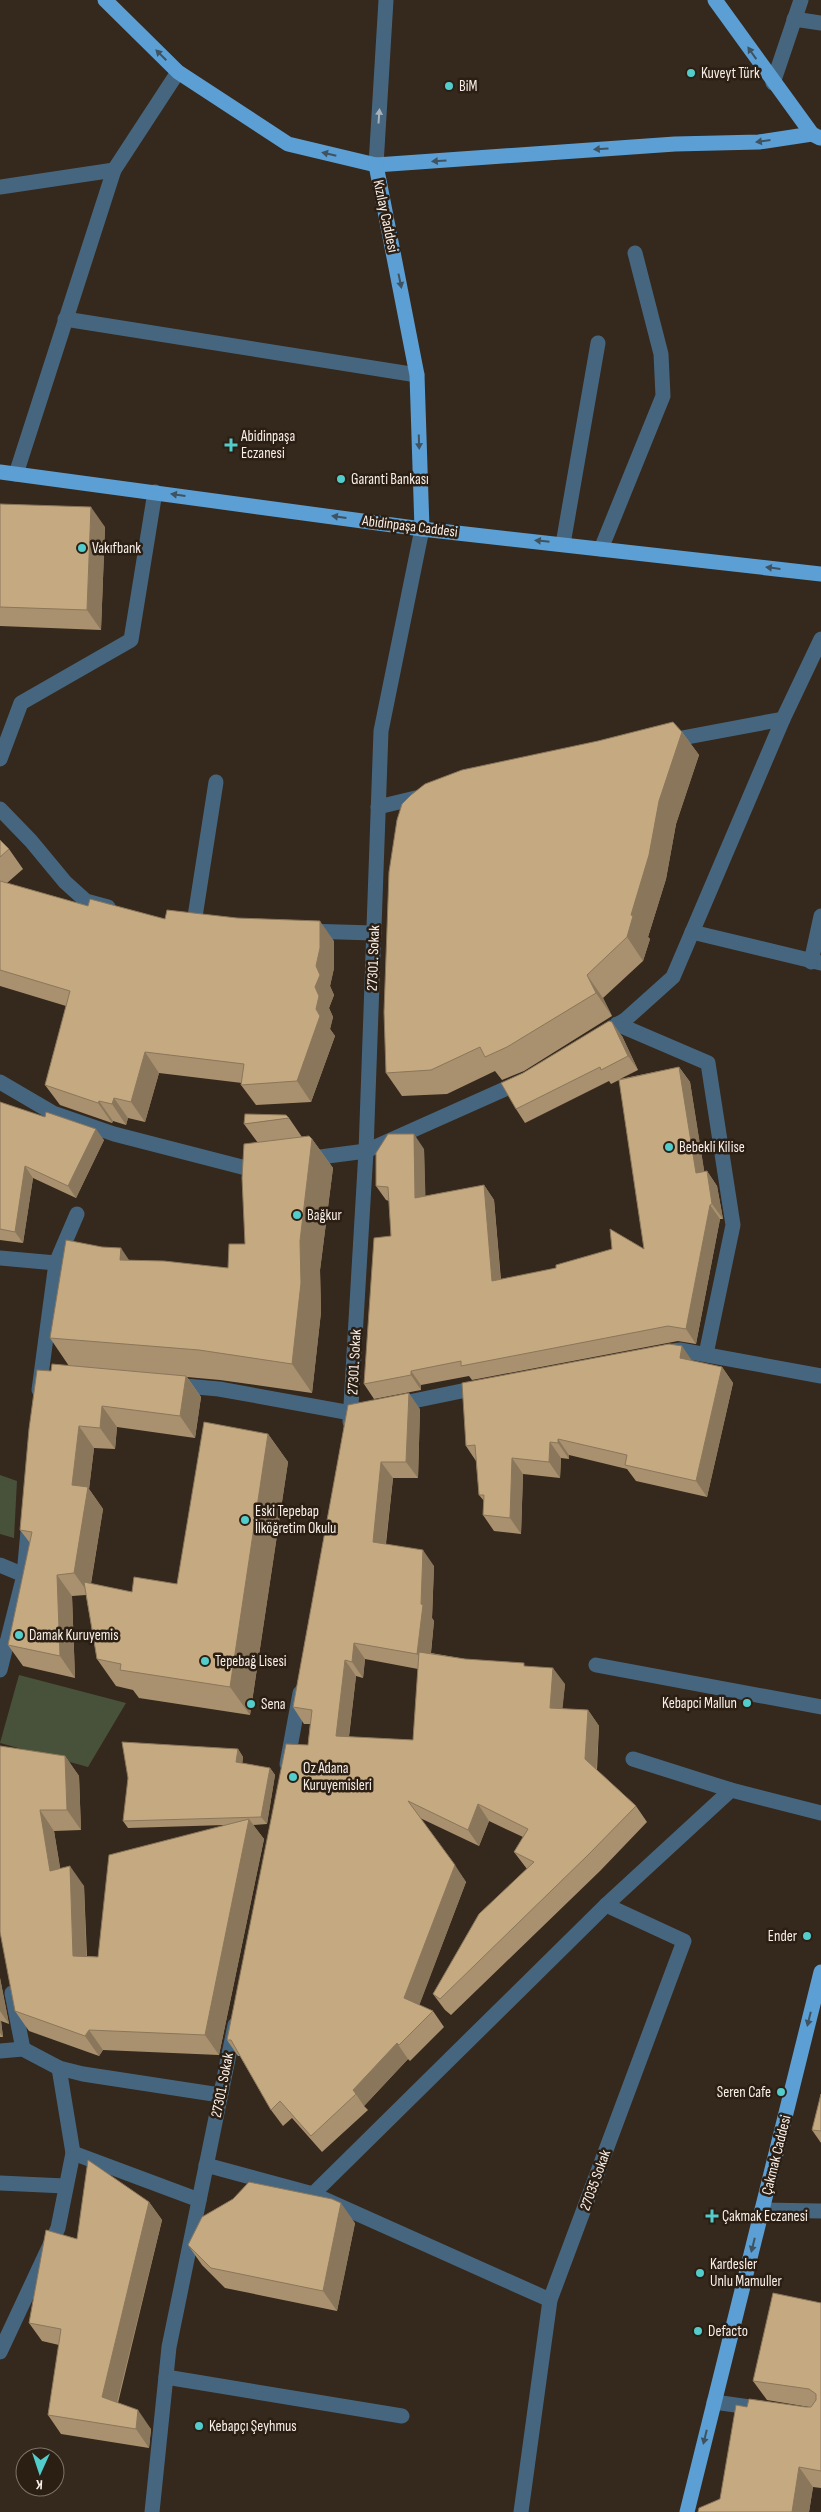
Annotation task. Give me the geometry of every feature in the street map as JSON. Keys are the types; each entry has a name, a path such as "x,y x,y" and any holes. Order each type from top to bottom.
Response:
{"main road":[{"name":"Kızılay Caddesi","path":"105,0 178,72 288,144 376,165 417,375 422,529"},
{"path":"715,0 773,83 816,136"},
{"path":"376,165 676,144 759,142 816,136"},
{"name":"Abidinpaşa Caddesi","path":"0,472 422,529 821,574"},
{"name":"Çakmak Caddesi","path":"687,2512 821,1972"}],"street":[{"path":"376,165 386,0"},
{"path":"773,83 801,0"},
{"path":"794,19 821,23"},
{"path":"16,474 114,170 178,72"},
{"path":"0,187 114,170"},
{"path":"601,548 663,396 661,354 635,253"},
{"path":"65,319 417,375"},
{"path":"563,544 598,343"},
{"path":"0,760 20,703 131,640 155,492"},
{"name":"27301. Sokak","path":"348,1432 352,1413 366,1151 381,731 422,529"},
{"path":"586,1044 617,1024 672,977 782,719 821,639"},
{"path":"653,744 782,719"},
{"path":"213,925 186,922 216,782"},
{"path":"378,806 435,794"},
{"path":"0,809 31,841 65,882 86,901 124,911"},
{"path":"692,932 816,962 821,916"},
{"path":"289,930 374,934"},
{"path":"617,1024 708,1063 733,1225 706,1354"},
{"path":"0,1082 53,1113 114,1134 242,1167 366,1151 536,1074"},
{"path":"38,1402 56,1263 76,1214"},
{"path":"0,1258 56,1263"},
{"path":"647,1356 680,1350 821,1376"},
{"path":"41,1374 60,1376"},
{"path":"160,1384 219,1389 352,1413 494,1385"},
{"path":"0,1670 24,1575 30,1508"},
{"path":"0,1565 24,1575"},
{"path":"596,1665 821,1707"},
{"path":"284,1781 303,1674"},
{"path":"633,1759 730,1790 821,1813"},
{"path":"313,2194 606,1905 730,1790"},
{"name":"27035 Sokak","path":"520,2512 550,2300 684,1940 606,1905"},
{"path":"9,1974 23,2049"},
{"name":"27301. Sokak","path":"152,2512 169,2347 238,2010"},
{"path":"0,2051 23,2049 59,2068 105,2078 220,2095"},
{"path":"0,2352 58,2228 73,2153 59,2068"},
{"path":"73,2153 199,2200"},
{"path":"206,2165 313,2194 550,2300"},
{"path":"0,2183 65,2186"},
{"path":"762,2210 821,2211"},
{"path":"166,2377 402,2416"},
{"path":"714,2402 772,2411"}],"green space":[{"path":"0,1475 17,1481 14,1538 0,1534"},
{"path":"19,1675 126,1703 88,1767 0,1743"}],"building":[{"path":"0,504 91,507 87,610 0,607"},
{"path":"673,722 682,732 659,801 649,855 631,915 633,916 627,937 587,975 596,993 507,1047 485,1057 480,1047 431,1070 386,1073 384,1012 389,872 397,820 402,804 425,784 462,770 598,741"},
{"path":"0,840 9,849 0,857"},
{"path":"0,881 88,906 90,899 165,919 167,910 237,918 320,921 320,948 316,966 320,975 315,987 319,996 316,1009 320,1016 297,1081 241,1085 244,1064 145,1052 131,1102 114,1098 112,1104 99,1101 98,1103 45,1085 70,991 0,970"},
{"path":"609,1021 612,1022 628,1056 601,1070 600,1067 516,1109 501,1083 523,1073"},
{"path":"679,1067 696,1173 707,1171 712,1204 710,1205 686,1329 668,1326 461,1366 461,1361 411,1371 411,1375 364,1384 374,1238 391,1236 388,1187 376,1186 376,1153 388,1134 414,1134 415,1198 484,1185 492,1281 556,1268 556,1265 612,1249 610,1229 644,1249 619,1080"},
{"path":"0,1102 45,1117 46,1112 96,1129 68,1186 25,1166 15,1232 0,1229"},
{"path":"245,1114 286,1115 289,1118 244,1124"},
{"path":"309,1136 312,1139 300,1241 301,1283 292,1364 199,1350 50,1338 66,1240 102,1247 121,1248 120,1260 164,1261 228,1268 229,1244 245,1244 242,1178 244,1144"},
{"path":"669,1344 682,1346 680,1358 722,1367 696,1481 625,1465 627,1455 558,1439 558,1443 550,1442 549,1462 512,1458 510,1518 483,1515 484,1495 479,1495 475,1445 466,1446 462,1383"},
{"path":"52,1364 186,1376 180,1416 102,1406 100,1428 79,1426 72,1485 88,1487 74,1573 57,1575 60,1656 8,1645 32,1532 20,1530 29,1429 37,1370 51,1371"},
{"path":"409,1393 406,1462 381,1462 373,1542 423,1550 421,1604 423,1605 417,1654 354,1643 352,1662 345,1660 336,1736 413,1740 419,1652 465,1659 524,1663 524,1666 553,1668 550,1708 588,1710 585,1759 636,1806 440,1999 433,1994 479,1914 534,1862 514,1852 528,1829 478,1804 468,1830 408,1801 455,1865 404,1998 433,2011 399,2045 397,2043 353,2090 356,2094 311,2136 280,2101 271,2110 231,2040 227,2040 286,1744 308,1745 312,1710 293,1707 348,1405"},
{"path":"204,1422 268,1434 230,1687 120,1670 121,1664 97,1659 84,1582 132,1592 134,1577 177,1584"},
{"path":"122,1742 238,1749 236,1762 270,1768 261,1817 123,1821 128,1778"},
{"path":"0,1746 65,1756 67,1810 40,1810 50,1871 70,1866 73,1956 98,1957 109,1855 249,1819 205,2035 89,2030 85,2036 15,2011 0,1932"},
{"path":"821,2094 821,2131 812,2130"},
{"path":"88,2160 149,2202 102,2397 138,2410 136,2429 48,2415 61,2329 29,2323 46,2230 77,2239"},
{"path":"249,2182 332,2199 341,2203 323,2291 211,2268 188,2245 202,2217 233,2199"},
{"path":"773,2293 821,2303 821,2471 799,2467 792,2512 698,2512 699,2508 720,2499 736,2405 747,2407 749,2399 811,2407 816,2400 816,2394 809,2389 753,2381"}],"place":[{"name":"Kuveyt Türk","path":"691,73"},
{"name":"BiM","path":"449,86"},
{"name":"Abidinpaşa Eczanesi","path":"231,445"},
{"name":"Garanti Bankası","path":"341,479"},
{"name":"Vakıfbank","path":"82,548"},
{"name":"Bebekli Kilise","path":"669,1147"},
{"name":"Bağkur","path":"297,1215"},
{"name":"Eski Tepebap İlköğretim Okulu","path":"245,1520"},
{"name":"Damak Kuruyemis","path":"19,1635"},
{"name":"Tepebağ Lisesi","path":"205,1661"},
{"name":"Kebapci Mallun","path":"747,1703"},
{"name":"Sena","path":"251,1704"},
{"name":"Oz Adana Kuruyemisleri","path":"293,1777"},
{"name":"Ender","path":"807,1936"},
{"name":"Seren Cafe","path":"781,2092"},
{"name":"Çakmak Eczanesi","path":"712,2216"},
{"name":"Kardesler Unlu Mamuller","path":"700,2273"},
{"name":"Defacto","path":"698,2331"},
{"name":"Kebapçı Şeyhmus","path":"199,2426"}]}
